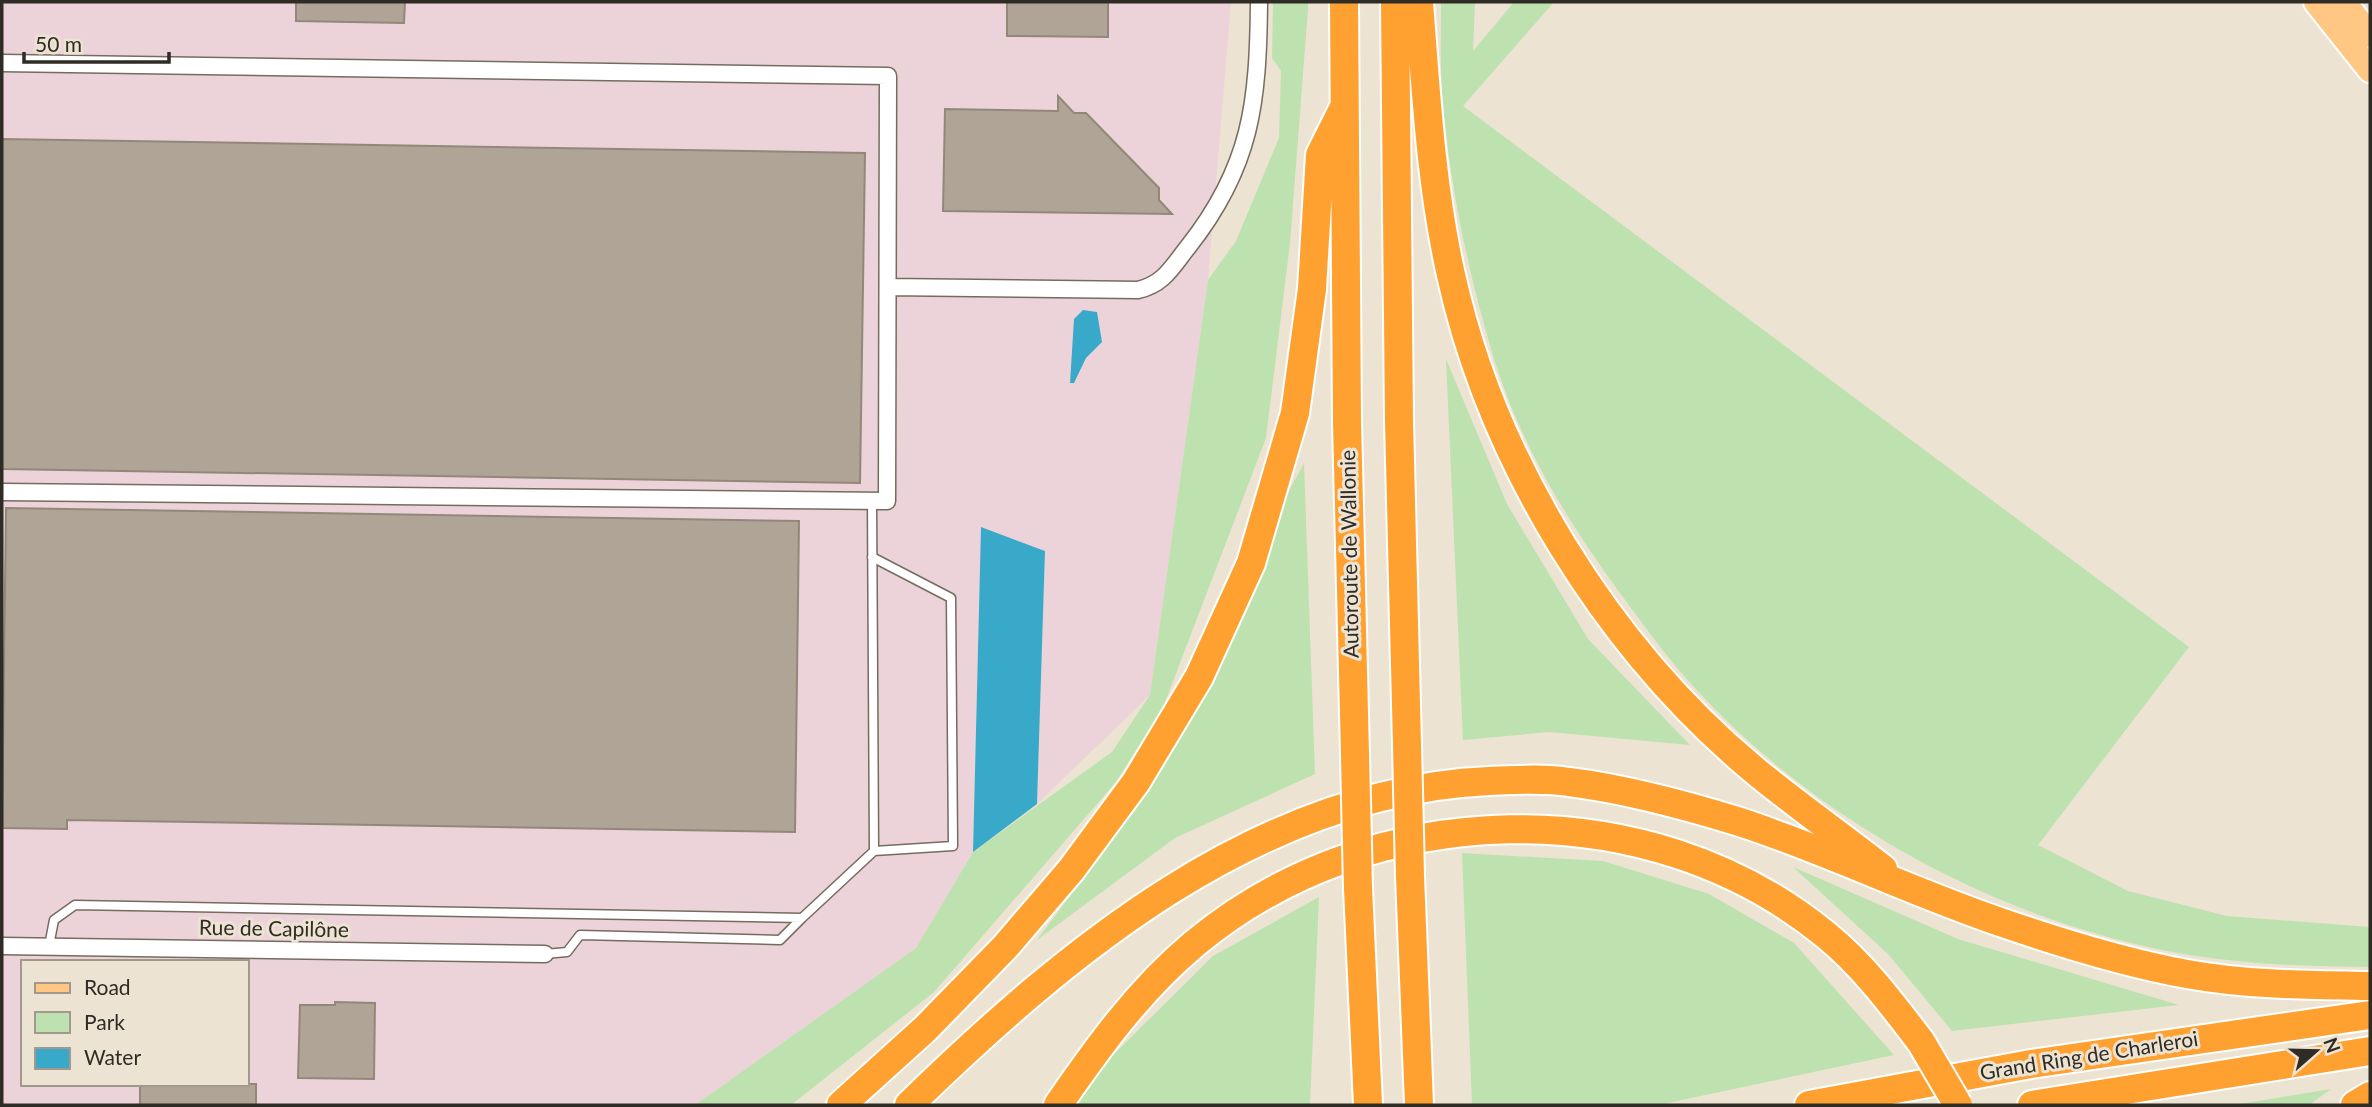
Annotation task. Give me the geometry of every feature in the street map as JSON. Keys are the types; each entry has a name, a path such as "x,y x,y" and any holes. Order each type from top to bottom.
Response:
{"highway":[{"name":"Autoroute de Wallonie","path":"1344,2 1343,109 1355,755 1367,1105"},
{"path":"1395,2 1399,421 1410,876 1419,1105"},
{"path":"1419,2 1429,138 1451,275 1479,371 1508,446 1555,533 1611,617 1669,688 1752,768 1908,888"},
{"path":"841,1105 925,1029 1006,947 1071,870 1136,782 1199,677 1251,563 1295,414 1312,289 1320,155 1343,109"},
{"path":"909,1105 975,1041 1059,970 1142,910 1215,864 1308,818 1387,795 1449,783 1567,781 1653,798 1742,823 2010,926 2187,974 2291,985 2370,986"},
{"path":"1058,1105 1099,1046 1148,987 1195,943 1253,902 1320,867 1392,843 1451,832 1558,831 1615,838 1678,855 1730,876 1783,904 1827,936 1878,986 1921,1042 1958,1105"},
{"name":"Grand Ring de Charleroi","path":"1809,1105 2031,1064 2370,1014"},
{"name":"Grand Ring de Charleroi","path":"2032,1105 2370,1051"},
{"path":"2355,1105 2370,1096"}],"main road":[{"path":"2316,2 2370,70"},
{"path":"2344,2 2370,35"}],"street":[{"path":"888,287 1138,290 1156,285 1211,217 1249,135 1259,71 1259,2"},
{"path":"2,63 888,76 887,500 2,492"},
{"name":"Rue de Capilône","path":"2,946 545,954"}],"lane":[{"path":"872,500 874,850"},
{"path":"545,954 567,953 580,935 780,940 874,850 953,846 951,598 872,557"},
{"path":"49,946 54,920 75,905 802,918"}],"shaded area":[{"path":"2,2 1231,2 1208,280 1150,695 1037,804 1045,551 981,528 973,852 916,948 695,1105 2,1105"}],"green space":[{"path":"1273,2 1308,2 1308,9 1290,243 1266,438 1162,710 1116,782 934,992 791,1105 695,1105 916,948 973,852 1112,752 1150,695 1208,280 1236,241 1279,138 1281,71 1272,58"},
{"path":"1441,2 1475,2 1473,51 1514,2 1554,2 1463,106 2189,647 2038,845 2128,891 2227,916 2370,927 2370,967 2257,963 2190,955 2121,940 2052,919 1985,893 1920,861 1857,824 1798,782 1743,736 1693,686 1643,624 1578,532 1545,477 1504,389 1476,294 1455,193 1442,92"},
{"path":"1446,359 1507,504 1588,639 1690,745 1549,732 1463,740"},
{"path":"1304,463 1315,774 1175,838 1037,940 1129,817 1219,660 1276,515"},
{"path":"1462,853 1603,861 1709,894 1794,943 1894,1055 1658,1105 1472,1105"},
{"path":"1793,867 1958,939 2179,1005 1952,1031 1888,954"},
{"path":"1319,897 1310,1105 1076,1105 1104,1064 1213,956"},
{"path":"2331,1089 2309,1105 2234,1105"}],"water":[{"path":"1083,310 1097,312 1102,342 1086,358 1074,383 1070,383 1074,319"},
{"path":"981,527 1045,551 1037,804 973,852"}],"building":[{"path":"296,2 405,2 404,23 296,21"},
{"path":"1007,2 1108,2 1108,37 1007,36"},
{"path":"1058,96 1074,113 1086,113 1159,188 1159,200 1172,214 943,211 945,109 1058,111"},
{"path":"2,139 865,153 860,483 2,469"},
{"path":"6,508 799,521 795,832 67,820 67,829 2,828"},
{"path":"335,1002 375,1003 374,1079 298,1078 300,1005 335,1005"},
{"path":"256,1084 256,1105 140,1105 140,1086"}]}
